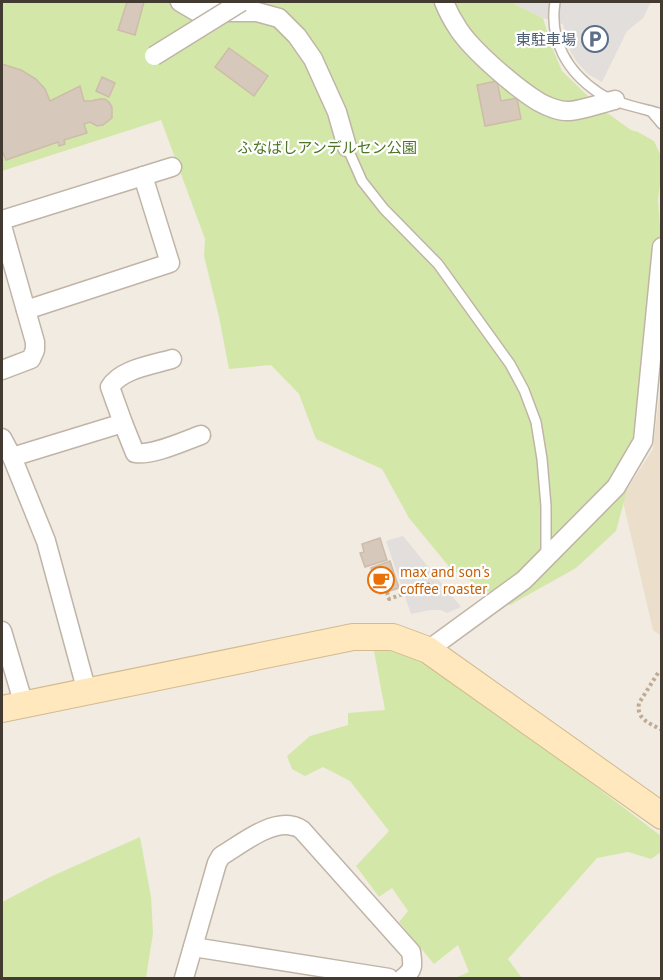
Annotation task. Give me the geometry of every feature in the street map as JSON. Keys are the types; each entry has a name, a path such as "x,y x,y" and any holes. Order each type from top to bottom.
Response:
{"street":[{"path":"180,2 197,12 257,12 279,18 297,36 313,59 337,112 347,147"},
{"path":"154,56 241,2"},
{"path":"444,2 456,25 472,46 540,103 569,111 615,100"},
{"path":"2,220 172,167"},
{"path":"26,310 170,263 143,176"},
{"path":"2,226 35,342 35,350 31,359 2,370"},
{"path":"428,651 524,580 616,487 643,441 662,248"},
{"path":"172,359 122,374 115,380 110,387 123,423 135,453 142,454 201,435"},
{"path":"87,692 46,541 5,447 123,423"},
{"path":"2,631 13,707 353,637 393,637 428,651 662,816"},
{"path":"184,978 221,856 266,829 280,825 291,825 302,830 411,952 413,964 410,973 403,978"},
{"path":"193,947 389,978"}],"lane":[{"path":"555,2 553,21 560,48 569,67 600,94 662,114"},
{"path":"651,111 662,124"},
{"path":"347,147 362,181 384,209 438,264 510,364 524,390 536,422 542,459 546,506 546,558"}],"path":[{"path":"387,592 389,599 433,583"},
{"path":"658,673 638,708 640,717 644,721 662,730"}],"shaded area":[{"name":"東駐車場","path":"511,2 651,2 643,18 627,31 602,82 588,74 577,62 568,47 563,24 543,18"},
{"path":"661,381 661,636 653,630 622,497 653,449"},
{"path":"403,536 461,607 447,613 441,610 430,610 411,614 386,541"}],"green space":[{"name":"ふなばしアンデルセン公園","path":"2,2 511,2 543,18 562,71 606,112 631,130 654,141 661,156 658,200 662,254 661,365 616,531 576,568 510,605 451,569 409,518 382,469 316,439 299,394 271,365 229,369 204,256 205,239 161,120 2,171"},
{"path":"395,650 424,658 661,836 661,852 651,859 628,852 597,858 508,959 522,978 455,978 469,972 458,945 434,964 399,922 408,911 392,888 379,897 356,866 389,831 350,781 323,767 305,776 292,769 287,756 310,736 348,725 348,713 385,710 374,651"},
{"path":"140,837 151,897 153,933 146,978 2,978 2,902 50,877"}],"building":[{"path":"127,2 144,2 135,35 118,30"},
{"path":"229,48 268,76 254,96 215,67"},
{"path":"2,64 21,70 36,79 45,89 50,101 80,86 84,101 105,99 109,102 112,107 112,118 103,125 97,126 90,122 84,124 87,133 64,140 65,144 59,146 58,142 6,160 2,154"},
{"path":"102,77 115,83 109,97 96,91"},
{"path":"497,81 501,101 517,98 521,119 485,126 477,85"},
{"path":"380,538 387,560 365,567 360,553 364,552 362,544"},
{"path":"390,561 399,588 380,594 371,568"}],"place":[{"name":"東駐車場","path":"595,39"},
{"name":"max and son's coffee roaster","path":"381,580"}]}
